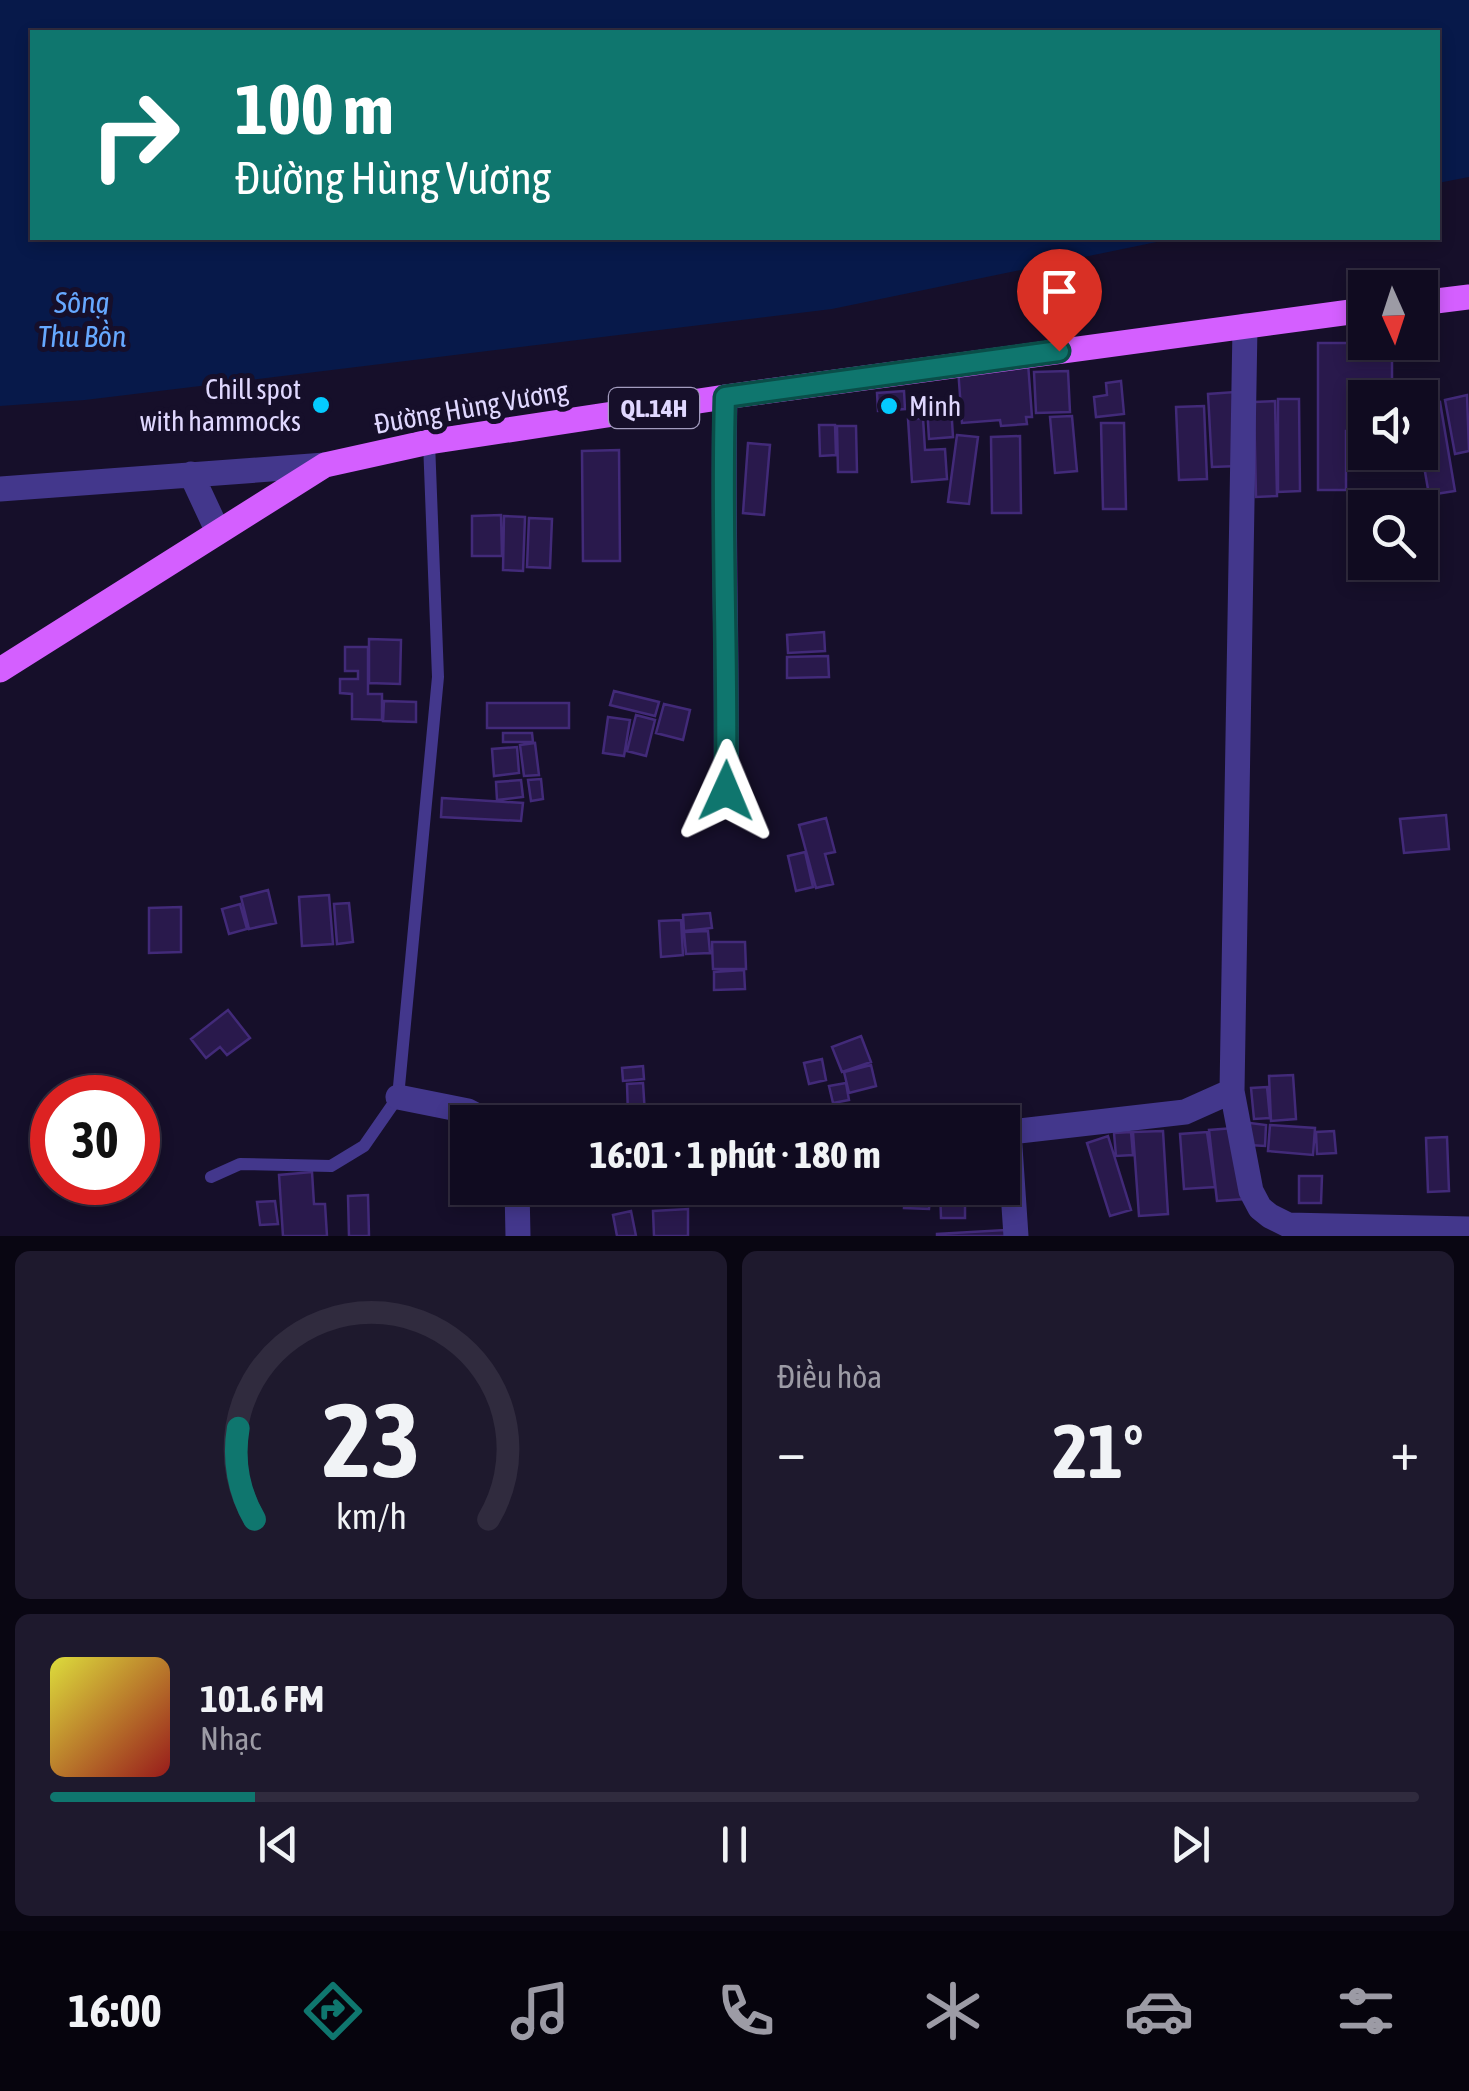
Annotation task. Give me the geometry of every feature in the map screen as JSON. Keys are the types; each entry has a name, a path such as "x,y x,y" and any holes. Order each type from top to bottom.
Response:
{"main road":[{"path":"1438,301 1469,297"},
{"name":"Đường Hùng Vương","path":"0,670 325,464 429,442 725,397 1348,312"}],"street":[{"path":"1245,326 1232,1091 1252,1191 1260,1208 1288,1225 1469,1229"},
{"path":"725,397 721,549 727,624 726,791"},
{"path":"0,489 325,464"},
{"path":"191,474 218,532"},
{"path":"1020,1130 1185,1112 1232,1091"},
{"path":"398,1097 450,1107"},
{"path":"517,1205 518,1236"},
{"path":"1013,1205 1016,1236"}],"lane":[{"path":"211,1177 240,1164 331,1166 364,1146 398,1097 438,677 429,442"}],"water":[{"name":"Sông Thu Bồn","path":"0,0 1469,0 1469,177 1440,183 1440,30 30,30 30,240 1166,240 832,309 85,400 0,406"}],"building":[{"path":"1318,343 1348,343 1348,360 1392,360 1392,380 1348,380 1346,490 1318,490"},
{"path":"1028,363 1032,417 1026,417 1027,424 1001,426 1000,420 962,423 958,368"},
{"path":"1068,371 1070,412 1036,413 1034,372"},
{"path":"1121,381 1124,414 1096,417 1094,397 1107,395 1106,383"},
{"path":"904,391 905,409 878,411 877,393"},
{"path":"1235,392 1238,466 1212,467 1208,394"},
{"path":"1467,395 1469,451 1455,454 1445,400"},
{"path":"1278,399 1299,399 1300,491 1278,492"},
{"path":"1275,401 1277,496 1256,497 1254,402"},
{"path":"1438,402 1455,491 1438,494 1438,490 1428,490 1425,470 1438,470"},
{"path":"951,405 953,437 929,439 927,406"},
{"path":"1204,406 1207,479 1179,480 1176,407"},
{"path":"1072,416 1077,471 1055,473 1050,417"},
{"path":"923,418 925,450 945,449 947,479 912,482 908,419"},
{"path":"1101,423 1124,423 1126,509 1103,509"},
{"path":"819,425 835,425 836,455 820,456"},
{"path":"837,426 856,426 857,472 838,472"},
{"path":"957,435 978,437 969,504 948,502"},
{"path":"1020,436 1021,513 992,513 991,437"},
{"path":"748,443 770,445 764,515 743,513"},
{"path":"619,450 620,561 583,561 582,451"},
{"path":"501,515 502,556 472,556 472,516"},
{"path":"504,516 525,517 523,571 503,570"},
{"path":"529,518 552,519 550,568 527,567"},
{"path":"824,632 825,651 788,653 787,635"},
{"path":"369,639 401,640 400,684 369,683"},
{"path":"345,647 368,647 368,694 382,694 382,720 352,719 352,694 340,693 340,679 358,679 358,671 345,671"},
{"path":"828,656 829,677 787,678 787,657"},
{"path":"614,691 659,702 655,716 610,705"},
{"path":"384,701 416,702 416,722 383,721"},
{"path":"487,703 569,703 569,728 487,728"},
{"path":"664,704 690,710 683,740 656,733"},
{"path":"636,715 655,720 646,756 627,751"},
{"path":"608,717 630,720 624,756 603,753"},
{"path":"503,733 532,733 533,742 503,742"},
{"path":"535,743 539,775 524,776 520,745"},
{"path":"517,747 519,773 494,776 492,749"},
{"path":"541,779 543,799 531,801 528,780"},
{"path":"521,780 523,797 497,800 496,782"},
{"path":"442,798 523,803 521,821 441,817"},
{"path":"1446,815 1449,849 1404,853 1400,819"},
{"path":"826,818 835,852 825,854 833,884 816,888 799,825"},
{"path":"805,852 813,887 796,891 788,856"},
{"path":"268,890 276,923 249,929 241,897"},
{"path":"329,895 333,944 302,946 299,897"},
{"path":"349,903 353,942 337,944 334,904"},
{"path":"240,904 247,929 229,934 222,909"},
{"path":"181,907 181,952 149,953 149,908"},
{"path":"710,913 712,928 684,931 683,915"},
{"path":"681,920 683,955 661,957 659,921"},
{"path":"708,931 710,953 686,954 684,932"},
{"path":"712,942 745,942 746,969 713,969"},
{"path":"744,970 745,989 714,990 714,972"},
{"path":"228,1010 250,1038 227,1055 220,1047 206,1058 191,1039"},
{"path":"861,1036 871,1062 842,1072 832,1047"},
{"path":"822,1059 826,1080 809,1084 804,1063"},
{"path":"871,1065 876,1086 849,1093 844,1072"},
{"path":"643,1066 644,1079 623,1081 622,1068"},
{"path":"1293,1075 1296,1119 1271,1121 1269,1076"},
{"path":"643,1083 644,1105 628,1105 627,1084"},
{"path":"846,1083 849,1100 833,1103 829,1086"},
{"path":"1267,1087 1270,1118 1254,1119 1251,1088"},
{"path":"1250,1123 1266,1125 1265,1146 1249,1145"},
{"path":"1270,1125 1315,1128 1313,1155 1268,1151"},
{"path":"1234,1128 1245,1199 1217,1201 1209,1130"},
{"path":"1163,1131 1168,1214 1139,1216 1133,1132"},
{"path":"1334,1131 1336,1153 1317,1154 1316,1132"},
{"path":"1131,1132 1133,1155 1116,1156 1114,1133"},
{"path":"1207,1132 1215,1187 1184,1189 1180,1134"},
{"path":"1108,1136 1131,1210 1110,1216 1087,1143"},
{"path":"1447,1137 1449,1191 1428,1192 1426,1138"},
{"path":"312,1172 314,1204 325,1204 327,1236 283,1236 279,1175"},
{"path":"1299,1176 1322,1176 1321,1203 1299,1203"},
{"path":"368,1195 369,1236 349,1236 348,1196"},
{"path":"275,1201 278,1224 260,1225 257,1202"},
{"path":"904,1205 929,1205 929,1209"},
{"path":"941,1205 965,1205 965,1218 941,1218"},
{"path":"688,1209 688,1236 654,1236 653,1211"},
{"path":"631,1211 636,1236 617,1236 613,1215"},
{"path":"1005,1230 1005,1236 937,1236 937,1234"}],"place":[{"name":"Chill spot with hammocks","path":"321,405"},
{"name":"Minh","path":"889,406"}],"route":[{"path":"726,791 727,624 721,549 725,397 1059,351"}]}
